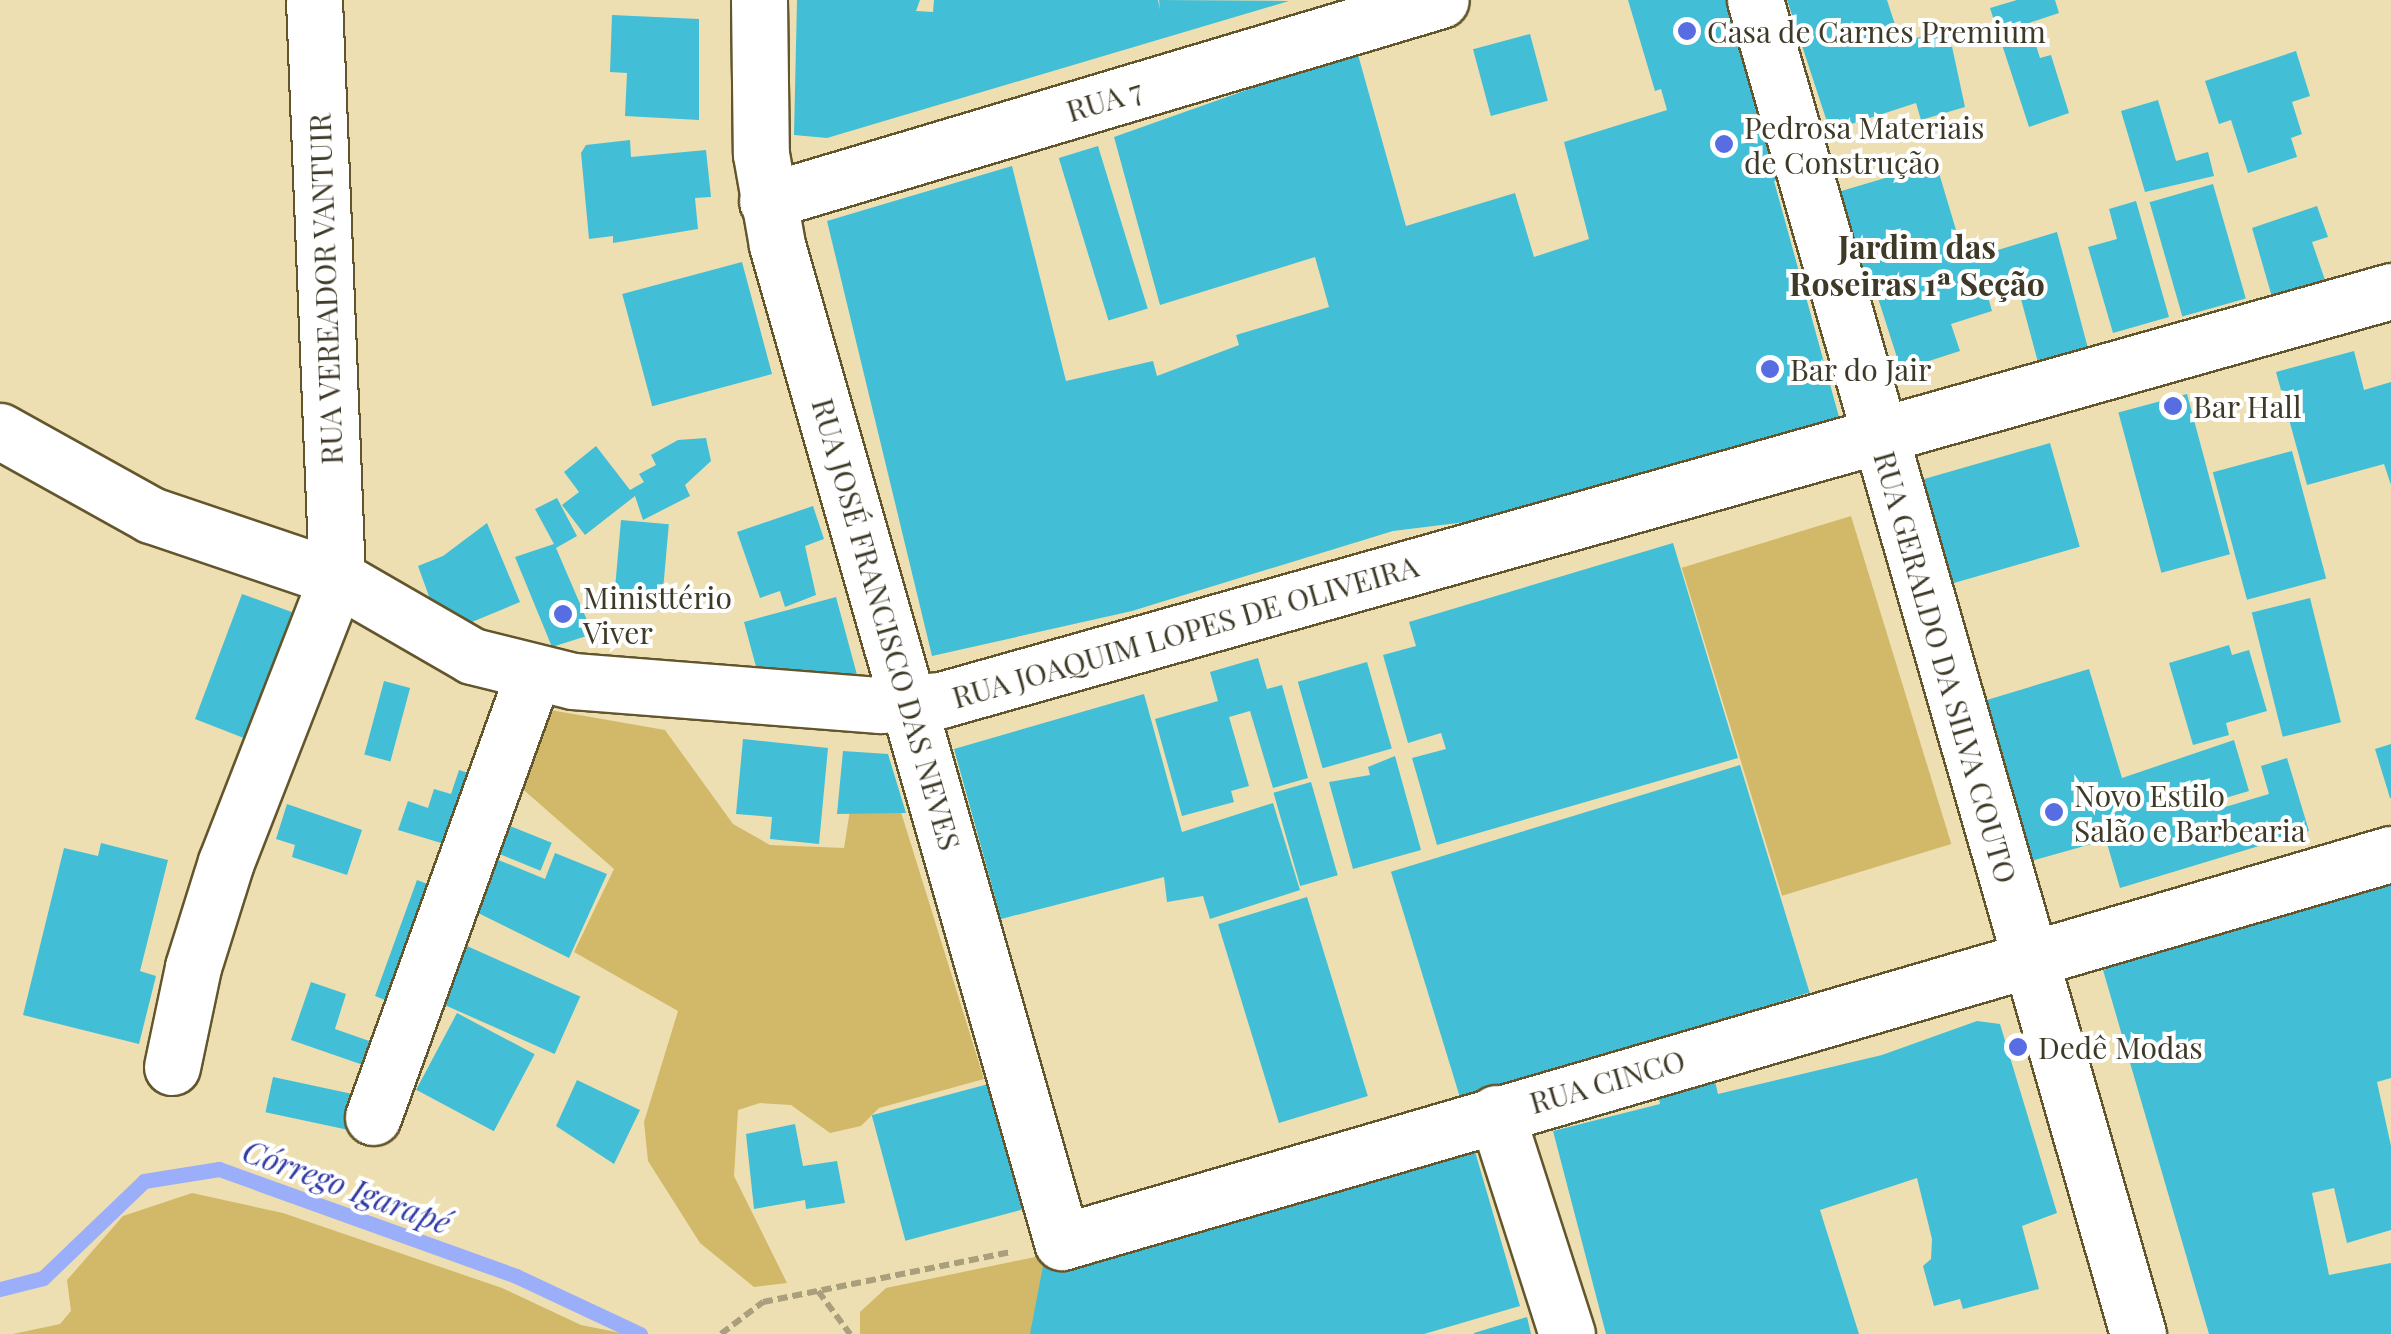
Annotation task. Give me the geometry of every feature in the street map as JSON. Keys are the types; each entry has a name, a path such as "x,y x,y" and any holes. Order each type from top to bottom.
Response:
{"street":[{"name":"RUA VEREADOR VANTUIR","path":"314,0 337,578"},
{"name":"RUA JOSÉ FRANCISCO DAS NEVES","path":"759,0 756,81 767,201 1062,1242"},
{"name":"RUA 7","path":"767,201 1441,0"},
{"name":"RUA GERALDO DA SILVA COUTO","path":"1755,0 2138,1334"},
{"name":"RUA JOAQUIM LOPES DE OLIVEIRA","path":"0,431 151,515 337,578 472,656 573,681 910,704 2391,291"},
{"path":"172,1067 193,967 226,862 337,578"},
{"path":"373,1117 534,672"},
{"name":"RUA CINCO","path":"1062,1242 2391,854"},
{"path":"1496,1113 1567,1334"}],"path":[{"path":"721,1334 763,1302 1062,1242"},
{"path":"818,1291 850,1334"}],"shaded area":[{"path":"1851,516 1951,844 1782,896 1682,568"},
{"path":"539,708 665,730 733,824 770,845 844,848 850,810 900,809 984,1079 879,1108 861,1126 830,1133 791,1105 760,1103 738,1110 734,1176 787,1283 754,1287 700,1243 648,1161 644,1122 678,1011 574,952 614,869 518,785"},
{"path":"192,1193 283,1213 502,1288 581,1325 626,1334 13,1334 60,1324 71,1311 67,1280 123,1216"},
{"path":"1054,1253 1182,1334 860,1334 860,1312 886,1288"}],"building":[{"path":"797,0 920,0 916,11 933,12 934,0 1158,0 1160,10 1159,0 1289,1 827,138 794,135"},
{"path":"1628,0 1728,0 1781,179 1774,181 1839,417 1623,488 1620,478 1482,520 1393,531 1132,611 932,656 827,221 1012,166 1066,381 1153,361 1157,376 1239,345 1236,335 1329,307 1315,257 1160,305 1114,137 1357,51 1406,226 1515,193 1534,257 1589,239 1564,142 1667,110 1661,89 1655,91"},
{"path":"1787,0 1887,0 1901,43 1948,28 1965,107 1921,120 1916,103 1830,131"},
{"path":"2017,0 2055,0 2059,13 2029,23 2040,58 2051,55 2069,113 2029,127 1990,8"},
{"path":"612,15 699,19 699,120 625,116 627,73 610,72"},
{"path":"1530,34 1548,101 1491,116 1473,49"},
{"path":"2296,51 2310,96 2292,102 2302,134 2291,138 2297,157 2248,173 2231,120 2219,124 2205,81"},
{"path":"2158,100 2176,161 2208,152 2214,176 2145,192 2121,111"},
{"path":"630,140 631,157 706,150 711,197 695,198 698,229 613,243 613,236 589,239 581,153 586,145"},
{"path":"1098,146 1148,309 1108,321 1059,158"},
{"path":"1936,163 1965,260 2057,232 2089,352 2039,366 2018,288 1988,297 1992,311 1951,324 1960,351 1901,370 1878,298 1869,300 1838,192"},
{"path":"2213,184 2246,298 2182,317 2150,202"},
{"path":"2136,201 2169,317 2113,333 2088,247 2117,239 2109,209"},
{"path":"2317,206 2328,237 2312,242 2325,280 2272,297 2252,228"},
{"path":"742,262 772,374 652,406 622,294"},
{"path":"2354,351 2364,390 2391,382 2391,485 2384,464 2307,485 2276,372"},
{"path":"2187,394 2230,554 2161,573 2118,412"},
{"path":"706,438 711,461 685,485 690,496 643,520 635,496 585,535 562,505 579,492 564,472 596,446 630,490 644,482 639,474 656,465 651,455 678,440"},
{"path":"2050,443 2080,547 1945,585 1915,482"},
{"path":"2292,451 2326,579 2247,600 2213,472"},
{"name":"Ministtério Viver","path":"557,498 577,536 556,548 593,634 552,647 515,557 554,544 535,509"},
{"path":"813,506 824,539 805,546 816,595 785,607 780,591 760,598 737,532"},
{"path":"621,520 669,524 661,611 613,607"},
{"path":"487,523 520,602 472,622 480,640 438,621 418,566 443,556"},
{"path":"1673,543 1738,758 1437,845 1412,758 1446,749 1441,733 1408,743 1383,655 1416,646 1409,622"},
{"path":"242,594 300,615 264,746 195,719"},
{"path":"836,597 860,686 759,678 744,622"},
{"path":"2310,598 2341,722 2283,737 2252,613"},
{"path":"2229,645 2232,655 2249,650 2267,711 2226,723 2229,735 2193,745 2169,663"},
{"path":"1258,658 1267,689 1282,685 1308,778 1273,788 1250,711 1229,717 1249,786 1231,791 1234,802 1182,816 1155,719 1218,701 1210,672"},
{"path":"1367,662 1392,749 1323,768 1298,682"},
{"path":"2089,669 2122,778 2234,740 2249,791 2212,802 2215,810 2269,794 2261,766 2287,758 2309,831 2120,888 2106,840 2024,863 1977,703"},
{"path":"384,681 410,688 390,761 364,754"},
{"path":"1144,694 1182,832 1273,803 1300,890 1210,919 1203,896 1167,902 1164,877 1001,919 954,749"},
{"path":"743,739 828,748 819,844 770,839 772,817 736,814"},
{"path":"2391,744 2391,798 2390,798 2375,749"},
{"path":"843,751 888,754 906,813 837,814"},
{"path":"1395,756 1421,850 1353,869 1329,782 1370,775 1368,767"},
{"path":"1740,765 1810,993 1461,1099 1391,872"},
{"path":"459,770 487,779 461,849 398,830 408,801 428,808 434,789 451,794"},
{"path":"1311,782 1338,875 1300,886 1274,793"},
{"path":"287,804 362,830 347,875 292,857 295,845 276,839"},
{"path":"510,826 552,843 540,871 499,854"},
{"path":"101,843 168,860 140,971 156,976 139,1044 23,1015 64,848 98,856"},
{"path":"555,853 607,874 569,958 468,908 489,856 545,879"},
{"path":"417,880 460,896 389,1038 373,1032 385,1000 375,996"},
{"path":"2391,882 2391,1078 2377,1082 2391,1146 2391,1230 2347,1243 2334,1188 2312,1193 2329,1275 2391,1263 2391,1334 2209,1334 2103,970 2210,932"},
{"path":"1307,897 1368,1096 1279,1123 1218,924"},
{"path":"467,946 580,996 555,1054 441,1004"},
{"path":"311,982 346,994 335,1029 375,1043 366,1066 291,1040"},
{"path":"457,1013 535,1054 494,1131 416,1090"},
{"path":"1977,1021 2000,1024 2057,1213 2022,1226 2039,1289 1963,1309 1960,1299 1934,1306 1923,1266 1931,1259 1932,1239 1917,1178 1820,1210 1859,1334 1606,1334 1553,1131 1660,1104 1658,1094 1715,1081 1718,1094 1882,1055"},
{"path":"273,1077 356,1095 349,1130 266,1112"},
{"path":"1007,1079 1041,1205 905,1241 872,1115"},
{"path":"577,1080 640,1110 614,1164 556,1126"},
{"path":"795,1124 803,1166 837,1161 845,1203 806,1209 805,1200 754,1209 746,1134"},
{"path":"1474,1148 1520,1306 1424,1334 1030,1334 1043,1266"},
{"path":"1527,1317 1531,1334 1474,1334 1474,1333"}],"waterway":[{"name":"Córrego Igarapé","path":"0,1289 43,1278 144,1181 219,1169 516,1276 640,1334"}],"place":[{"name":"Casa de Carnes Premium","path":"1687,31"},
{"name":"Pedrosa Materiais de Construção","path":"1724,144"},
{"name":"Bar do Jair","path":"1770,369"},
{"name":"Bar Hall","path":"2173,406"},
{"name":"Ministtério Viver","path":"563,614"},
{"name":"Novo Estilo Salão e Barbearia","path":"2054,812"},
{"name":"Dedê Modas","path":"2018,1047"}],"district":[{"name":"Jardim das Roseiras 1ª Seção","path":"1917,266"}]}
